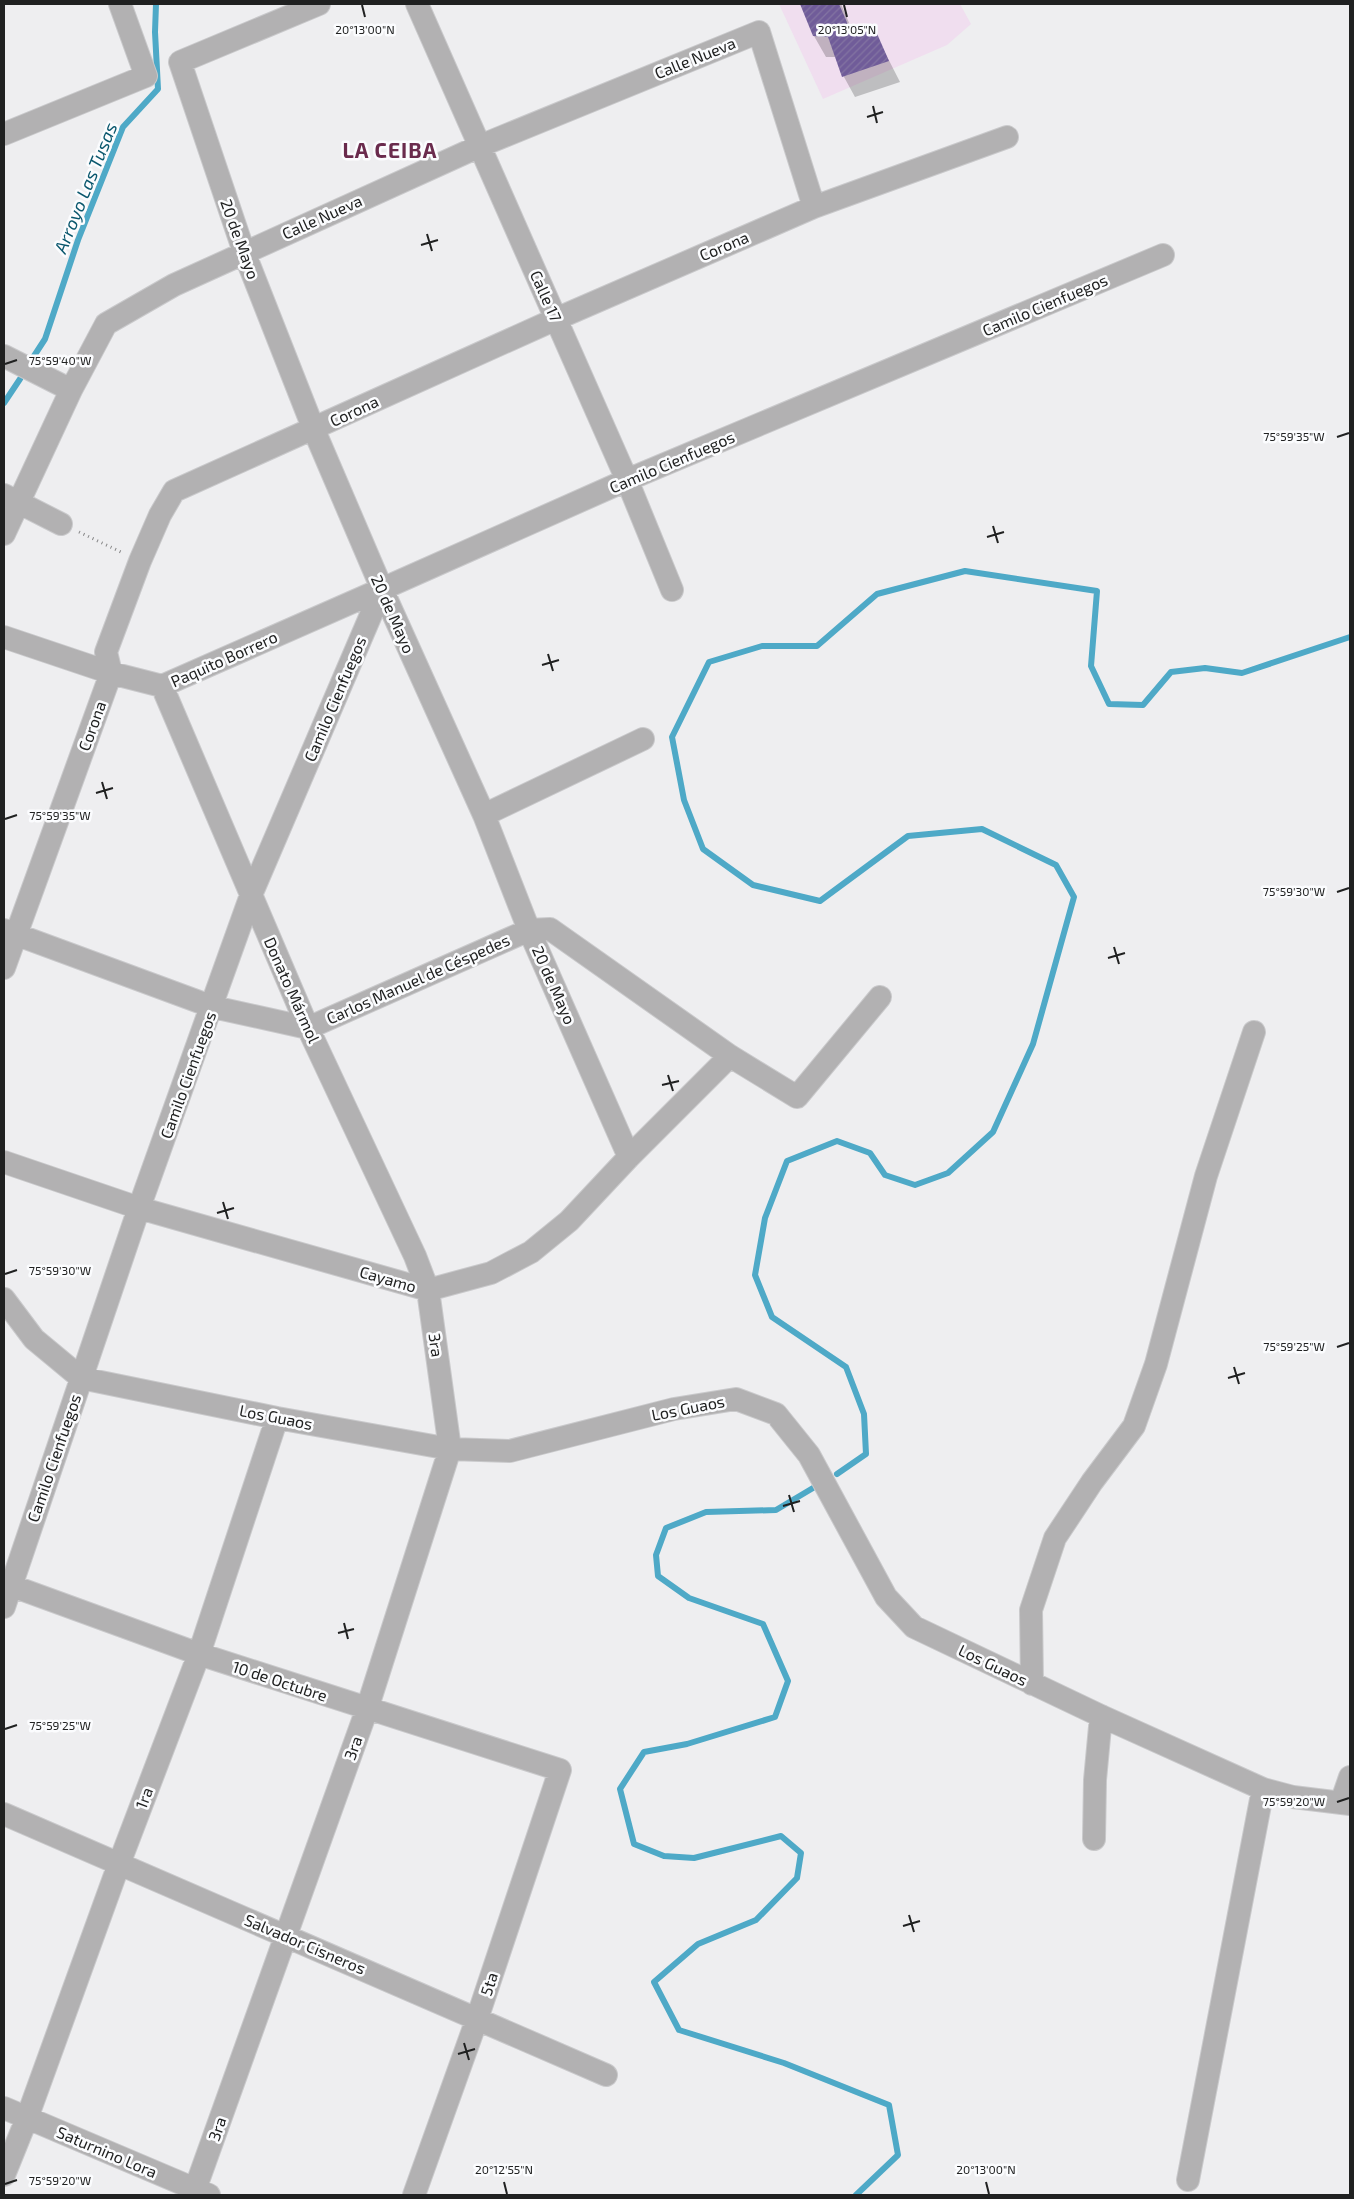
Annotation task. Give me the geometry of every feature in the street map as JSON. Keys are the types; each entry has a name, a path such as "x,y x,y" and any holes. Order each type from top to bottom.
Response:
{"street":[{"path":"4,134 146,76 120,4"},
{"name":"20 de Mayo","path":"319,4 180,62 244,252 314,430 382,589 484,815 530,930 629,1157"},
{"name":"Calle 17","path":"417,4 627,480 672,590"},
{"name":"Calle Nueva","path":"4,534 12,498 106,324 174,286 244,252 480,146 759,32 814,207"},
{"name":"Corona","path":"4,968 10,932 111,673 106,652 140,561 160,515 174,491 314,430 556,319 814,207 1007,137"},
{"name":"Camilo Cienfuegos","path":"4,1607 7,1584 81,1378 139,1208 213,1007 251,895 382,589 627,480 1162,255"},
{"path":"4,356 72,390"},
{"path":"12,498 61,524"},
{"name":"Paquito Borrero","path":"4,636 111,673 162,686 382,589"},
{"name":"Donato Mármol","path":"162,686 308,1028 415,1256 428,1290"},
{"path":"484,815 643,739"},
{"name":"Carlos Manuel de Céspedes","path":"10,932 213,1007 308,1028 530,930 550,930 730,1056 797,1097 880,997"},
{"path":"1032,1684 1031,1610 1055,1538 1092,1482 1134,1426 1156,1364 1206,1176 1254,1032"},
{"name":"Cayamo","path":"4,1162 139,1208 428,1290 491,1273 531,1252 570,1221 629,1157 730,1056"},
{"name":"3ra","path":"200,2193 285,1936 367,1709 450,1449 428,1290"},
{"name":"Los Guaos","path":"4,1299 34,1339 81,1378 277,1418 450,1449 510,1451 674,1409 736,1399 776,1414 809,1455 886,1597 914,1627 1100,1716 1263,1788 1293,1797 1346,1804"},
{"name":"1ra","path":"4,2174 27,2118 119,1864 199,1654 277,1418"},
{"name":"10 de Octubre","path":"7,1584 199,1654 560,1770"},
{"path":"1094,1839 1095,1780 1100,1716"},
{"name":"5ta","path":"414,2195 477,2019 560,1770"},
{"path":"1346,1804 1350,1777"},
{"path":"1188,2180 1263,1788"},
{"name":"Salvador Cisneros","path":"4,1814 606,2075"},
{"name":"Saturnino Lora","path":"4,2108 200,2193"}],"path":[{"path":"61,524 140,561"}],"shaded area":[{"path":"779,4 960,4 971,24 947,45 823,99"}],"building":[{"path":"800,4 839,4 853,36 875,29 889,61 842,77 828,37 813,36"}],"waterway":[{"name":"Arroyo Las Tusas","path":"34,356 45,339 78,240 123,127 158,89 155,32 156,4"},
{"name":"Arroyo Las Tusas","path":"4,403 20,379"},
{"path":"837,1474 866,1454 864,1414 846,1367 772,1317 755,1275 765,1218 787,1161 837,1141 870,1153 885,1175 915,1185 948,1173 993,1132 1033,1044 1074,897 1056,865 982,829 908,836 820,901 753,885 703,849 684,800 672,737 709,662 762,646 817,646 877,594 965,571 1097,591 1091,666 1109,704 1143,705 1171,672 1205,668 1242,673 1350,637"},
{"path":"813,1488 776,1510 706,1512 666,1528 656,1555 658,1576 689,1598 763,1624 788,1681 775,1717 687,1744 644,1752 620,1789 634,1844 664,1856 694,1858 781,1836 801,1853 797,1878 756,1920 698,1944 654,1982 679,2030 784,2063 889,2105 898,2155 856,2195"}],"district":[{"name":"LA CEIBA","path":"390,151"}]}
